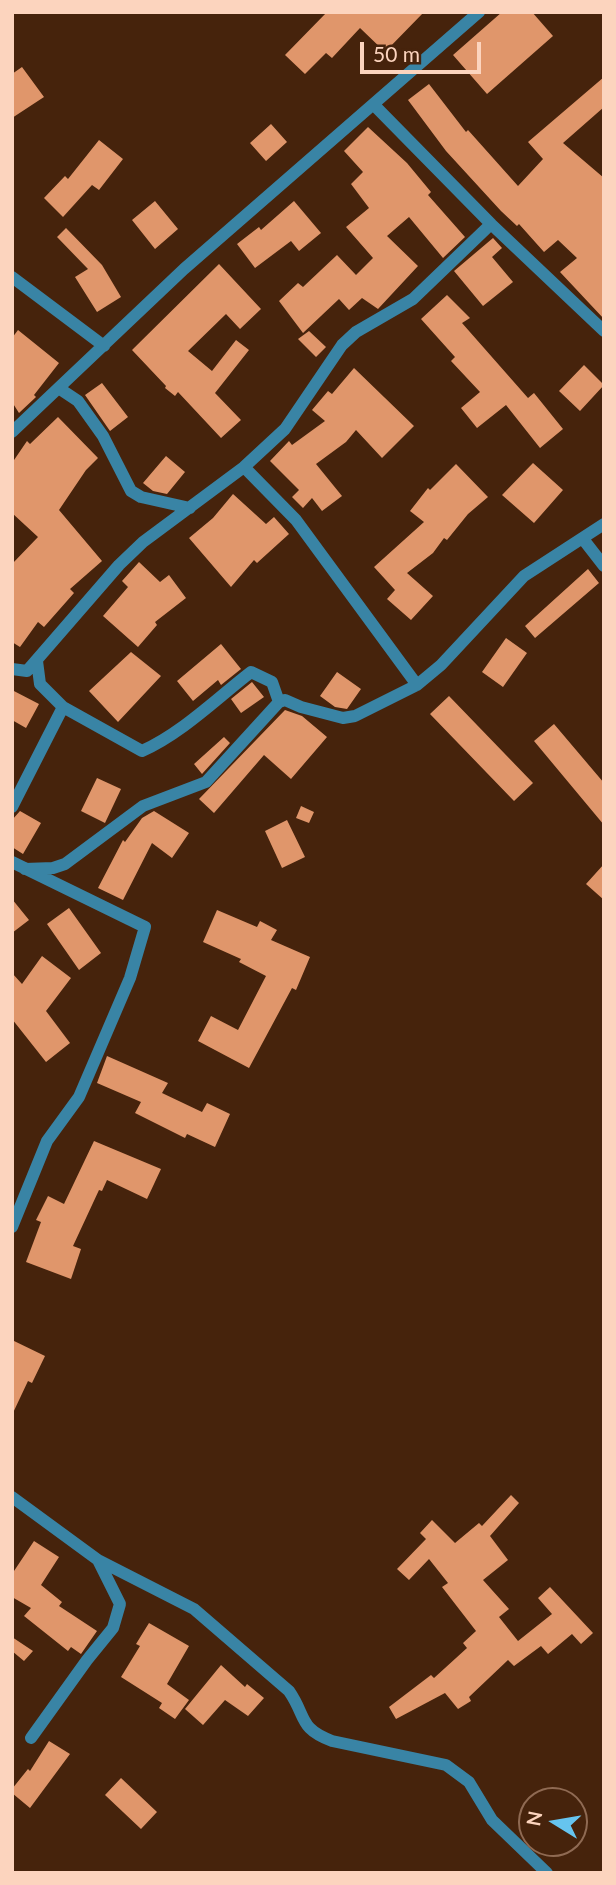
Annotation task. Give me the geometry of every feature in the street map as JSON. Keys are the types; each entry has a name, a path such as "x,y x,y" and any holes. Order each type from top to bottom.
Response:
{"street":[{"path":"12,432 184,269 480,12"},
{"path":"374,105 491,224 604,331"},
{"path":"12,669 27,671 119,565 143,542 244,467 285,429 342,345 356,332 413,299 491,224"},
{"path":"12,277 104,346"},
{"path":"60,389 78,401 103,436 131,491 141,497 190,508"},
{"path":"244,467 296,520 417,685"},
{"path":"25,869 53,869 65,864 143,806 206,782 279,702 285,700 301,708 343,718 355,716 417,685 441,666 524,576 604,524"},
{"path":"583,539 604,566"},
{"path":"37,661 40,684 63,707 142,751 169,739 181,725 251,672 272,682 279,702"},
{"path":"12,807 63,707"},
{"path":"12,862 145,927 130,978 79,1097 47,1141 12,1227"},
{"path":"12,1497 98,1560 194,1609 289,1691 307,1728 314,1734 332,1741 446,1765 460,1773 492,1821 547,1873"},
{"path":"31,1738 113,1628 120,1604 98,1560"}],"building":[{"path":"327,12 424,12 385,52 360,28 332,58 326,53 305,74 285,55"},
{"path":"502,12 532,12 553,36 487,94 453,55"},
{"path":"22,67 44,97 12,118 12,74"},
{"path":"604,77 604,107 563,143 604,178 604,319 560,272 577,258 558,240 544,252 519,224 517,226 501,211 446,151 408,100 429,84 466,132 468,130 518,186 543,159 528,142"},
{"path":"271,124 287,142 266,161 250,143"},
{"path":"368,127 407,163 431,192 428,195 465,237 443,258 409,217 387,236 418,266 378,309 362,298 349,310 339,299 303,333 279,301 298,283 303,287 337,255 356,275 373,258 346,227 369,208 351,184 363,172 344,151"},
{"path":"99,140 123,159 99,190 92,185 63,217 44,198 65,176 68,179"},
{"path":"155,201 178,229 155,249 132,220"},
{"path":"294,201 321,233 299,251 291,241 255,268 237,244 259,227 261,230"},
{"path":"66,228 102,265 121,297 97,312 75,277 88,269 57,237"},
{"path":"493,238 502,248 492,257 513,282 483,306 454,271"},
{"path":"219,264 261,309 240,329 226,314 188,351 212,371 236,340 249,350 215,393 241,420 221,438 178,392 175,396 165,388 132,350"},
{"path":"447,295 470,318 462,323 528,398 534,393 563,429 540,448 506,405 477,428 461,408 480,392 451,361 455,357 421,319"},
{"path":"18,330 59,363 34,395 36,397 19,413 12,402 12,338"},
{"path":"309,331 326,347 316,357 298,339"},
{"path":"584,365 604,385 580,411 559,391"},
{"path":"354,368 414,426 382,458 356,430 346,442 316,464 342,496 322,511 312,498 303,508 292,497 299,490 270,461 289,441 292,445 325,421 312,410 328,391 332,394"},
{"path":"102,383 128,417 110,431 85,395"},
{"path":"58,417 98,458 86,470 59,510 102,561 70,589 74,593 44,627 38,622 20,647 12,642 12,564 38,537 12,513 12,463 27,441 30,444"},
{"path":"166,456 185,472 167,494 153,491 143,483"},
{"path":"533,463 563,490 534,523 502,495"},
{"path":"456,464 488,497 468,514 447,540 444,538 433,553 407,573 433,596 411,620 387,599 395,590 374,567 424,522 410,511 428,488 430,490"},
{"path":"233,494 266,524 274,517 289,534 257,563 254,560 231,587 189,538 213,518"},
{"path":"139,562 160,582 169,575 186,598 155,622 157,625 138,647 103,616 128,587 122,581"},
{"path":"588,569 599,583 535,638 525,626"},
{"path":"506,638 527,653 503,687 482,672"},
{"path":"221,644 241,669 221,685 218,680 193,701 177,681"},
{"path":"131,652 161,676 118,722 89,691"},
{"path":"337,672 361,689 347,709 335,707 320,696"},
{"path":"252,682 264,697 241,713 231,699"},
{"path":"12,690 39,704 26,728 12,720"},
{"path":"449,696 533,783 514,801 430,714"},
{"path":"285,710 302,716 327,737 291,779 264,755 214,813 199,799"},
{"path":"554,724 604,783 604,825 534,741"},
{"path":"224,737 230,743 202,774 194,764"},
{"path":"97,778 121,789 105,823 81,811"},
{"path":"301,806 314,812 309,823 296,818"},
{"path":"20,811 41,823 23,854 12,847 12,820"},
{"path":"154,811 189,833 172,858 152,843 123,900 98,888 123,840 125,842 142,818"},
{"path":"287,820 305,857 282,868 265,831"},
{"path":"604,864 604,900 586,884"},
{"path":"12,899 29,920 12,933"},
{"path":"69,908 101,953 79,970 47,924"},
{"path":"217,910 257,927 260,921 277,930 271,940 310,957 296,990 292,988 249,1068 198,1041 211,1016 238,1030 266,976 239,962 241,959 203,942"},
{"path":"42,956 71,978 46,1011 70,1043 46,1062 12,1019 12,973 22,984"},
{"path":"107,1056 168,1083 162,1093 202,1112 207,1103 230,1114 215,1147 187,1134 185,1138 135,1113 141,1102 97,1083"},
{"path":"94,1141 161,1169 147,1199 107,1180 102,1191 99,1190 73,1246 81,1249 71,1279 26,1262 41,1222 36,1220 48,1196 64,1204"},
{"path":"12,1340 45,1356 32,1383 28,1381 12,1415"},
{"path":"511,1495 519,1503 490,1536 508,1560 483,1580 509,1609 499,1617 518,1641 552,1614 538,1598 550,1587 593,1633 581,1644 572,1634 548,1654 541,1646 514,1666 508,1660 469,1697 471,1701 458,1709 445,1693 396,1719 389,1707 431,1675 434,1678 467,1648 463,1643 476,1631 442,1587 448,1583 429,1559 409,1580 397,1569 426,1539 420,1533 432,1520 455,1543 479,1523 482,1526"},
{"path":"34,1541 59,1557 41,1585 62,1602 59,1606 97,1631 81,1654 71,1647 68,1651 24,1616 31,1608 12,1597 12,1574"},
{"path":"149,1623 189,1646 167,1684 189,1700 175,1719 159,1708 162,1703 121,1677 140,1646 136,1644"},
{"path":"12,1637 33,1651 24,1661 12,1651"},
{"path":"221,1665 245,1687 247,1684 264,1698 248,1716 225,1700 203,1725 185,1709"},
{"path":"49,1741 70,1754 30,1808 12,1793 12,1789 28,1769 30,1771"},
{"path":"121,1778 157,1812 141,1829 105,1795"}]}
